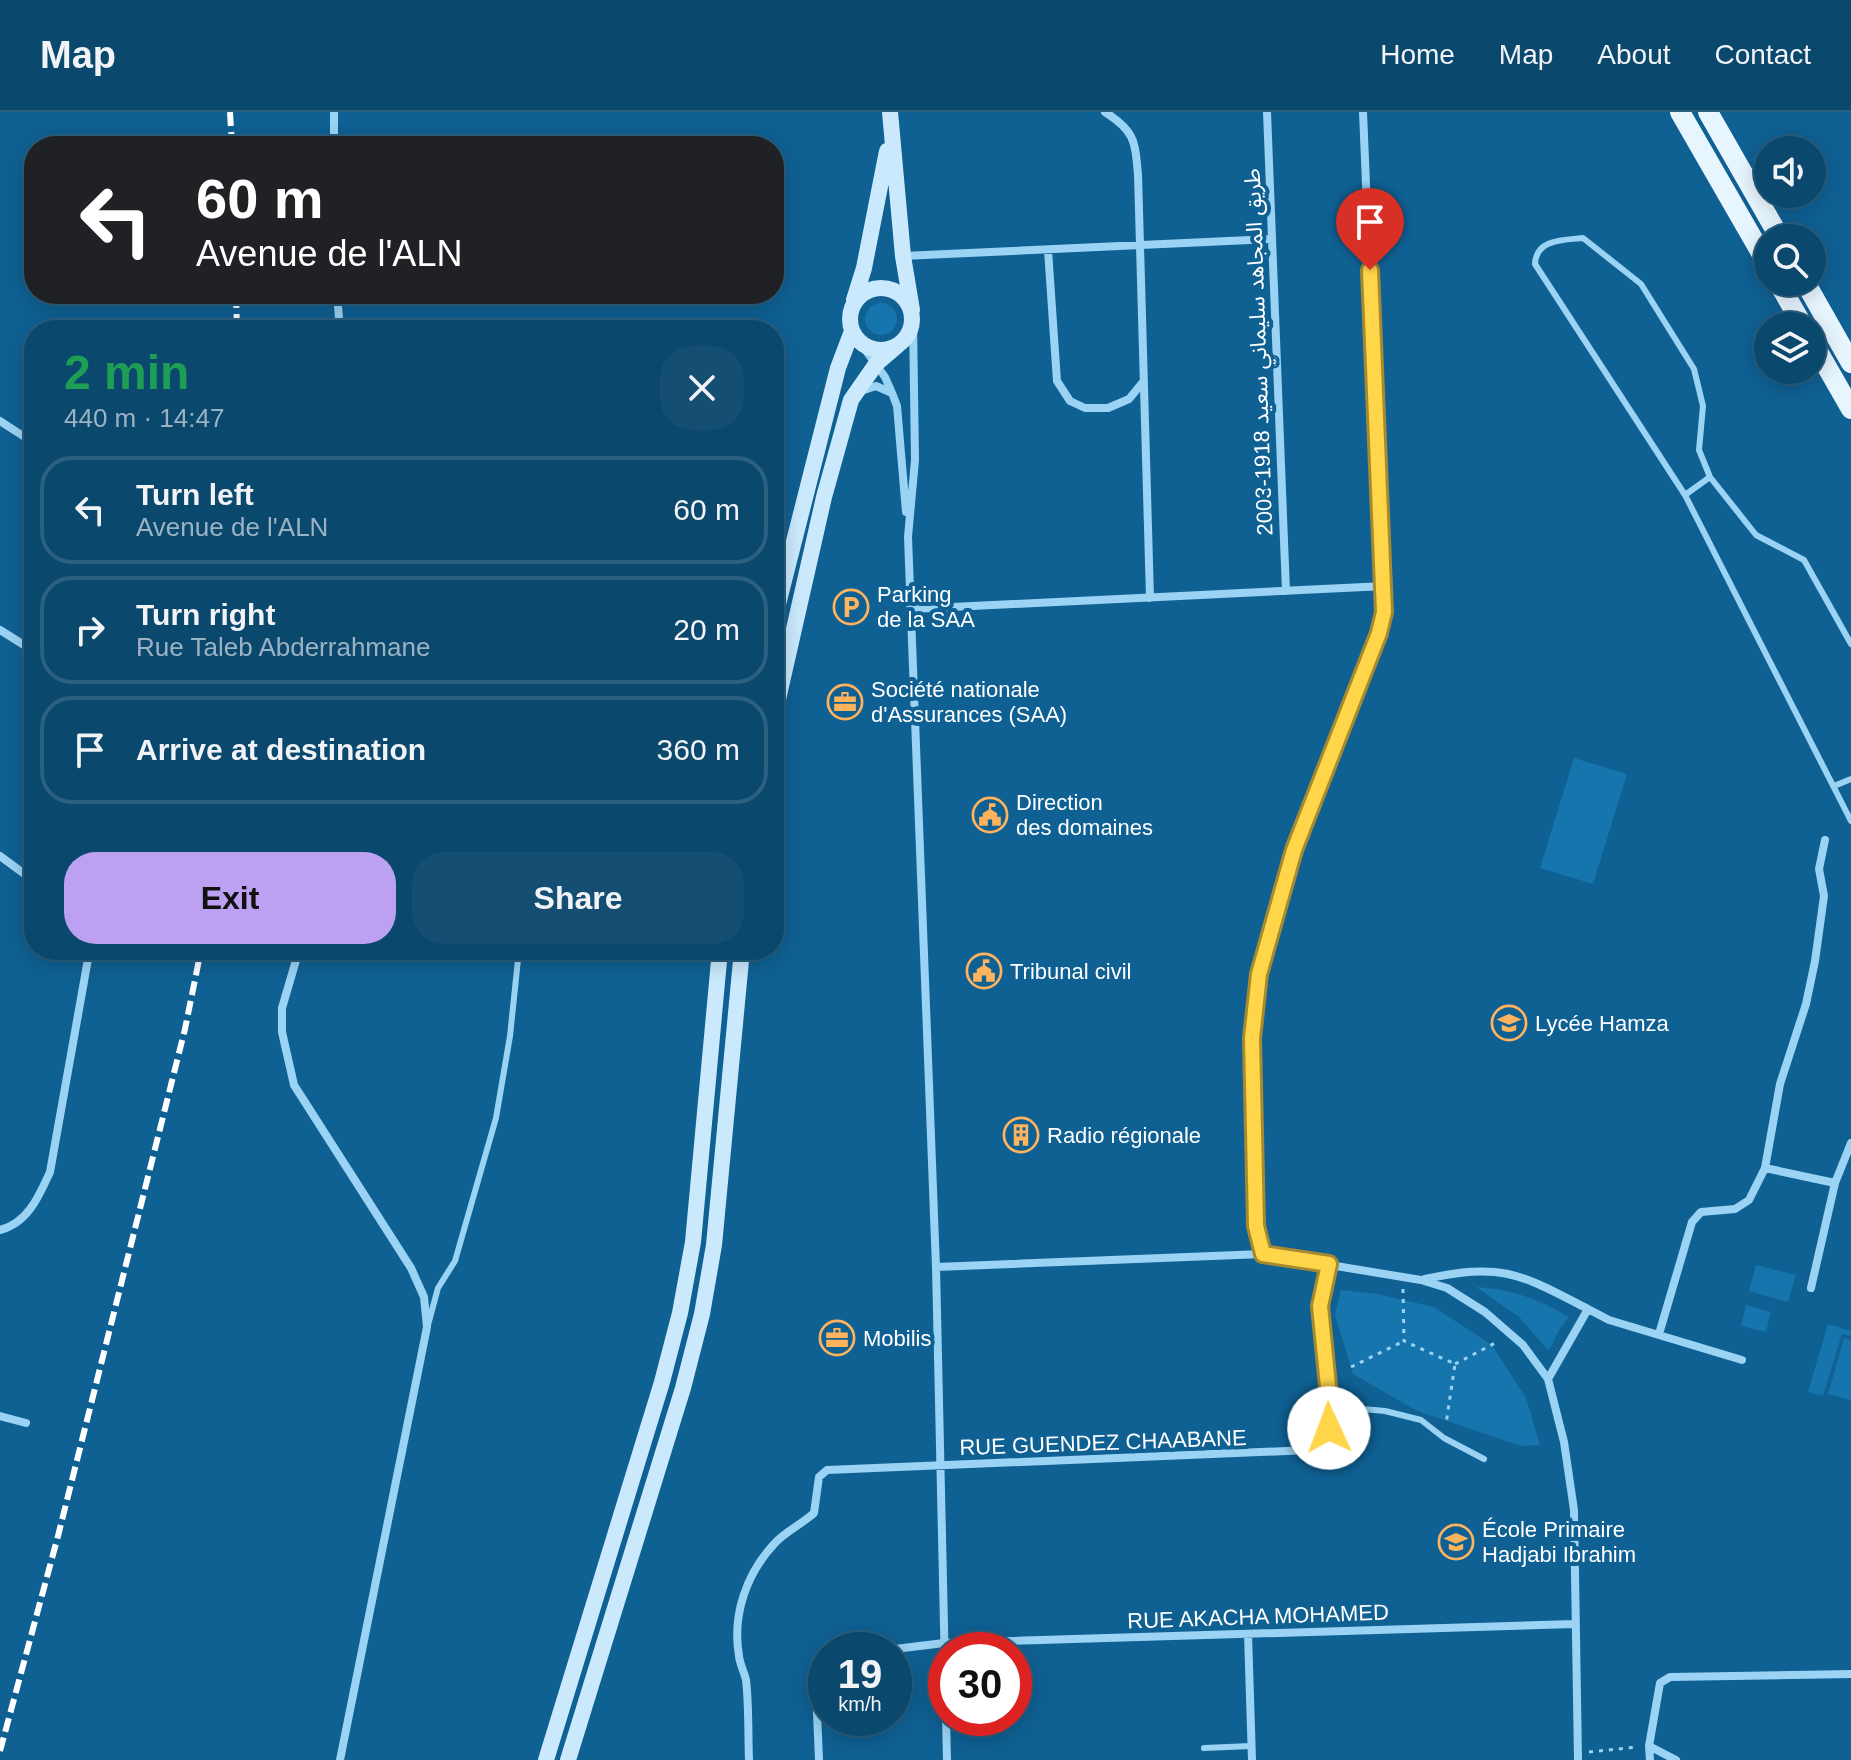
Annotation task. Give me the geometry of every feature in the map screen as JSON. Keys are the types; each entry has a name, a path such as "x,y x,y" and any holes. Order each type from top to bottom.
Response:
{"main road":[{"path":"784,673 824,497 851,400 876,364 905,339 912,315 903,256 890,112"},
{"path":"1680,112 1754,241"},
{"path":"1708,112 1772,224"},
{"path":"784,581 838,368 855,335 851,310 864,268 890,134"},
{"path":"851,310 862,294 881,287 900,294 912,315"},
{"path":"1813,296 1851,363"},
{"path":"855,335 876,350 897,346"},
{"path":"1826,365 1851,409"},
{"path":"546,1760 662,1382 680,1313 693,1242 719,960"},
{"path":"568,1760 683,1388 702,1314 714,1245 741,960"}],"street":[{"path":"334,112 334,136"},
{"path":"1105,112 1125,124 1135,141 1150,598"},
{"name":"طريق المجاهد سليماني سعيد 1918-2003","path":"1267,112 1286,591"},
{"path":"1263,1254 1256,1226 1253,1179 1252,1038 1259,974 1294,850 1379,633 1384,612 1363,112"},
{"path":"903,256 1272,239"},
{"path":"1048,250 1057,381 1070,401 1085,408 1108,408 1129,399 1143,381"},
{"path":"908,537 915,460 912,315"},
{"path":"855,335 876,364 897,406 908,537 936,1267 944,1632"},
{"path":"851,400 863,389 876,386 892,393"},
{"path":"0,421 24,437"},
{"path":"911,609 1385,586"},
{"path":"0,630 24,645"},
{"path":"1659,1334 1692,1222 1701,1212 1735,1209 1749,1200 1765,1168 1780,1084 1806,1004 1815,961 1824,896 1819,869 1825,840"},
{"path":"0,856 24,874"},
{"path":"0,1230 11,1227 35,1205 50,1172 88,960"},
{"path":"296,960 282,1008 282,1032 294,1085 411,1268 424,1297 427,1327 340,1760"},
{"path":"1811,1288 1835,1183 1851,1143"},
{"path":"1765,1168 1835,1183"},
{"path":"936,1267 1263,1254 1421,1280 1447,1288 1485,1312 1523,1345 1548,1379 1564,1442 1574,1510 1578,1756"},
{"name":"RUE GUENDEZ CHAABANE","path":"941,1466 1297,1453 1310,1450 1327,1438 1330,1406 1320,1306 1329,1264"},
{"path":"1421,1280 1460,1272 1499,1271 1537,1282 1609,1320 1742,1360"},
{"path":"1548,1379 1588,1309"},
{"path":"0,1416 26,1423"},
{"path":"749,1760 746,1685 736,1637 745,1589 759,1564 777,1541 814,1513 819,1477 827,1470 941,1466"},
{"name":"RUE AKACHA MOHAMED","path":"1032,1640 1574,1624"},
{"path":"1248,1634 1252,1760"},
{"path":"1650,1760 1649,1746 1660,1683 1670,1677 1851,1674"},
{"path":"818,1736 819,1760"},
{"path":"946,1736 947,1760"},
{"path":"1649,1746 1676,1760"}],"lane":[{"path":"1851,644 1804,560 1756,535 1710,477 1699,450 1703,406 1694,369 1641,284 1583,238 1553,241 1543,247 1535,255 1535,264 1685,495 1851,821"},
{"path":"1685,495 1710,477"},
{"path":"1834,786 1851,779"},
{"path":"427,1327 438,1288 455,1261 496,1118 510,1036 518,960"},
{"path":"1330,1406 1385,1411 1421,1420 1444,1438 1484,1459"},
{"path":"1204,1748 1251,1746"}],"path":[{"path":"1404,1277 1404,1341"},
{"path":"1455,1364 1511,1334"},
{"path":"1404,1341 1455,1364"},
{"path":"1351,1367 1404,1341"},
{"path":"1444,1438 1455,1364"},
{"path":"1578,1756 1649,1746"}],"shaded area":[{"path":"881,303 892,308 897,319 892,330 881,335 870,330 865,319 870,308"},
{"path":"1574,758 1627,774 1593,884 1540,868"},
{"path":"1756,1265 1796,1275 1788,1302 1749,1291"},
{"path":"1476,1287 1524,1296 1569,1317 1549,1351 1519,1317"},
{"path":"1341,1290 1378,1294 1434,1307 1492,1345 1526,1398 1540,1445 1521,1446 1417,1411 1353,1374 1335,1315"},
{"path":"1746,1305 1771,1312 1766,1332 1741,1326"},
{"path":"1828,1324 1851,1331 1851,1336 1842,1334 1823,1396 1808,1392"},
{"path":"1844,1338 1851,1340 1851,1400 1828,1394"}],"railway":[{"path":"230,112 231,136"},
{"path":"236,304 237,320"},
{"path":"0,1751 58,1536 185,1029 199,960"}],"place":[{"name":"Parking de la SAA","path":"851,607"},
{"name":"Société nationale d'Assurances (SAA)","path":"845,702"},
{"name":"Direction des domaines","path":"990,815"},
{"name":"Tribunal civil","path":"984,971"},
{"name":"Lycée Hamza","path":"1509,1023"},
{"name":"Radio régionale","path":"1021,1135"},
{"name":"Mobilis","path":"837,1338"},
{"name":"École Primaire Hadjabi Ibrahim","path":"1456,1542"}],"route":[{"path":"1329,1428 1330,1406 1320,1306 1329,1264 1263,1254 1256,1226 1252,1038 1259,974 1294,850 1332,758 1384,612 1370,270"}]}
